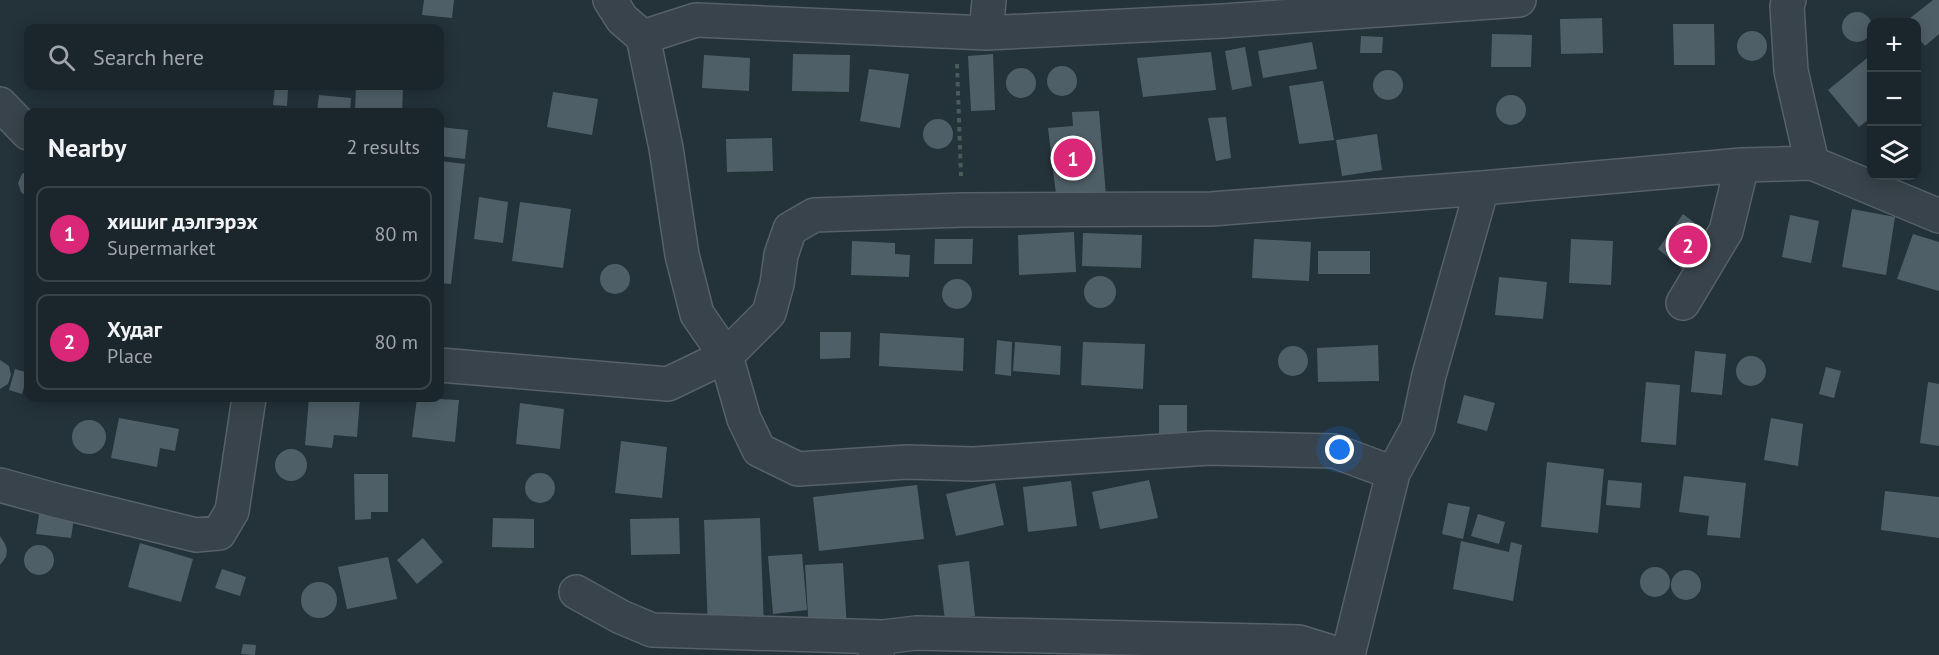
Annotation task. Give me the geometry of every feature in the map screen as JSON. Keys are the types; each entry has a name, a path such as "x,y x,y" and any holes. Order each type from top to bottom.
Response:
{"street":[{"path":"610,0 622,19 643,38 666,148 682,255 698,314 726,356 744,419 759,450 798,469 907,462 973,464 1209,448 1334,451 1393,473"},
{"path":"971,33 989,0"},
{"path":"643,38 696,20 971,33 1212,22 1519,0"},
{"path":"1784,2 1791,71 1812,163"},
{"path":"0,104 24,129"},
{"path":"444,365 668,384 726,356 769,313 777,284 781,255 790,229 814,215 963,210 1211,209 1742,165 1812,163 1939,216"},
{"path":"1683,303 1726,231 1742,165"},
{"path":"1348,655 1393,473 1418,427 1429,375 1482,188"},
{"path":"0,485 196,535 219,534 232,511 248,402"},
{"path":"576,592 621,617 652,630 879,646 916,633 1299,642 1341,655"}],"path":[{"path":"963,210 971,33"}],"building":[{"path":"424,0 454,0 452,18 422,15"},
{"path":"1933,0 1939,0 1939,34 1925,46 1921,42 1921,18 1910,18"},
{"path":"1851,13 1863,13 1867,17 1867,37 1863,41 1851,41 1843,33 1843,21"},
{"path":"1602,18 1603,53 1561,54 1560,19"},
{"path":"1673,24 1714,24 1715,65 1674,65"},
{"path":"1752,31 1758,32 1766,40 1766,52 1758,60 1752,61 1746,60 1738,52 1737,46 1738,40 1746,32"},
{"path":"1492,34 1532,35 1531,67 1491,67"},
{"path":"1361,36 1383,37 1382,53 1360,53"},
{"path":"1312,42 1317,69 1263,78 1258,51"},
{"path":"1245,47 1252,86 1232,90 1225,51"},
{"path":"1211,52 1216,90 1143,97 1137,58"},
{"path":"793,54 850,55 849,92 792,91"},
{"path":"993,54 995,110 971,111 968,56"},
{"path":"704,55 750,58 749,91 702,88"},
{"path":"1867,58 1867,121 1859,127 1828,90"},
{"path":"1062,66 1068,67 1076,75 1076,87 1068,95 1062,96 1056,95 1048,87 1047,81 1048,75 1056,67"},
{"path":"1021,68 1027,69 1035,77 1035,89 1027,97 1021,98 1015,97 1007,89 1006,83 1007,77 1015,69"},
{"path":"869,69 909,74 900,128 860,121"},
{"path":"1388,70 1398,75 1403,85 1398,95 1388,100 1378,95 1373,85 1378,75"},
{"path":"1323,81 1334,140 1299,144 1289,86"},
{"path":"275,90 288,90 287,106 273,105"},
{"path":"356,90 403,90 402,108 355,108"},
{"path":"553,92 598,99 592,135 547,127"},
{"path":"319,95 351,98 350,108 317,108"},
{"path":"1511,95 1517,96 1525,104 1525,116 1517,124 1511,125 1505,124 1497,116 1496,110 1497,104 1505,96"},
{"path":"1099,111 1106,196 1056,194 1048,128 1073,126 1072,112"},
{"path":"1226,117 1231,158 1216,161 1208,118"},
{"path":"938,119 944,120 952,128 952,140 944,148 938,149 932,148 924,140 923,134 924,128 932,120"},
{"path":"444,127 468,130 465,159 444,156"},
{"path":"1377,134 1382,170 1342,176 1336,140"},
{"path":"772,138 773,171 727,172 726,139"},
{"path":"444,161 465,164 451,284 444,283"},
{"path":"24,173 24,195 18,183"},
{"path":"479,197 508,202 503,243 474,239"},
{"path":"520,202 571,209 563,268 512,261"},
{"path":"1852,209 1895,217 1886,275 1842,267"},
{"path":"1683,214 1719,242 1691,276 1658,249"},
{"path":"1790,215 1819,221 1811,263 1782,257"},
{"path":"1074,232 1076,272 1019,275 1018,235"},
{"path":"1083,233 1142,235 1141,268 1082,266"},
{"path":"1913,234 1939,242 1939,291 1897,279"},
{"path":"935,239 973,239 972,264 934,264"},
{"path":"1254,239 1311,242 1309,281 1252,278"},
{"path":"1571,239 1613,241 1611,285 1569,283"},
{"path":"852,241 895,243 895,254 910,255 909,277 851,275"},
{"path":"1318,251 1370,251 1370,274 1318,274"},
{"path":"615,264 625,269 630,279 625,289 615,294 605,289 600,279 605,269"},
{"path":"1100,276 1111,281 1116,292 1111,303 1100,308 1089,303 1084,292 1089,281"},
{"path":"1499,277 1547,282 1543,319 1495,315"},
{"path":"957,279 967,284 972,294 967,304 957,309 947,304 942,294 947,284"},
{"path":"820,332 851,332 850,358 820,359"},
{"path":"880,333 964,338 963,371 879,366"},
{"path":"997,340 1012,342 1011,376 995,374"},
{"path":"1015,342 1061,346 1060,375 1013,371"},
{"path":"1083,342 1145,344 1143,389 1081,385"},
{"path":"1378,345 1379,381 1318,382 1317,348"},
{"path":"1293,346 1303,351 1308,361 1303,371 1293,376 1283,371 1278,361 1283,351"},
{"path":"1695,351 1726,354 1722,395 1691,392"},
{"path":"1751,356 1757,357 1765,365 1765,377 1757,385 1751,386 1745,385 1737,377 1736,371 1737,365 1745,357"},
{"path":"0,360 9,366 11,375 8,384 0,389"},
{"path":"1826,367 1841,371 1834,398 1819,394"},
{"path":"15,369 24,372 22,394 9,390"},
{"path":"1646,382 1680,385 1676,445 1641,442"},
{"path":"1928,382 1939,384 1939,446 1920,443"},
{"path":"1464,395 1495,403 1487,431 1457,423"},
{"path":"459,400 455,442 412,437 416,402"},
{"path":"309,402 360,402 357,437 334,435 332,448 305,445"},
{"path":"520,403 564,409 560,449 516,444"},
{"path":"1159,405 1187,405 1187,434 1159,434"},
{"path":"119,418 179,429 175,451 160,448 157,467 111,458"},
{"path":"1771,418 1803,424 1798,466 1764,460"},
{"path":"89,420 101,425 106,437 101,449 89,454 77,449 72,437 77,425"},
{"path":"621,441 667,447 662,498 615,493"},
{"path":"291,449 302,454 307,465 302,476 291,481 280,476 275,465 280,454"},
{"path":"1547,462 1604,469 1598,533 1541,527"},
{"path":"540,473 550,478 555,488 550,498 540,503 530,498 525,488 530,478"},
{"path":"354,474 388,474 388,512 371,512 371,519 355,520"},
{"path":"1684,476 1746,483 1740,538 1707,535 1709,516 1679,512"},
{"path":"1149,480 1158,518 1100,529 1092,492"},
{"path":"1608,480 1642,483 1640,508 1606,505"},
{"path":"1071,481 1077,526 1028,532 1023,487"},
{"path":"995,483 1004,525 956,536 946,494"},
{"path":"917,485 924,539 819,551 813,497"},
{"path":"1885,491 1939,497 1939,538 1881,530"},
{"path":"1448,503 1470,507 1463,539 1442,534"},
{"path":"39,514 74,518 71,538 36,534"},
{"path":"1478,514 1505,522 1499,544 1471,536"},
{"path":"493,518 534,519 534,548 492,547"},
{"path":"679,518 680,554 631,555 630,519"},
{"path":"760,518 764,629 708,630 704,520"},
{"path":"0,536 7,550 6,557 0,565"},
{"path":"423,538 443,562 417,584 397,560"},
{"path":"1461,541 1509,552 1511,542 1522,545 1513,601 1453,589"},
{"path":"140,543 193,559 181,602 128,587"},
{"path":"39,545 50,549 54,560 50,571 39,575 28,571 24,560 28,549"},
{"path":"802,554 807,610 773,614 768,556"},
{"path":"388,557 397,599 347,609 338,567"},
{"path":"969,561 975,616 945,620 938,565"},
{"path":"843,563 847,630 809,632 805,565"},
{"path":"1655,567 1661,568 1669,576 1669,588 1661,596 1655,597 1649,596 1641,588 1640,582 1641,576 1649,568"},
{"path":"222,569 246,577 240,596 215,588"},
{"path":"1686,570 1692,571 1700,579 1700,591 1692,599 1686,600 1680,599 1672,591 1671,585 1672,579 1680,571"},
{"path":"319,582 332,587 337,600 332,613 319,618 306,613 301,600 306,587"},
{"path":"243,644 256,645 255,655 241,654"}],"place":[{"name":"хишиг дэлгэрэх","path":"1073,158"},
{"name":"Худаг","path":"1688,245"}]}
